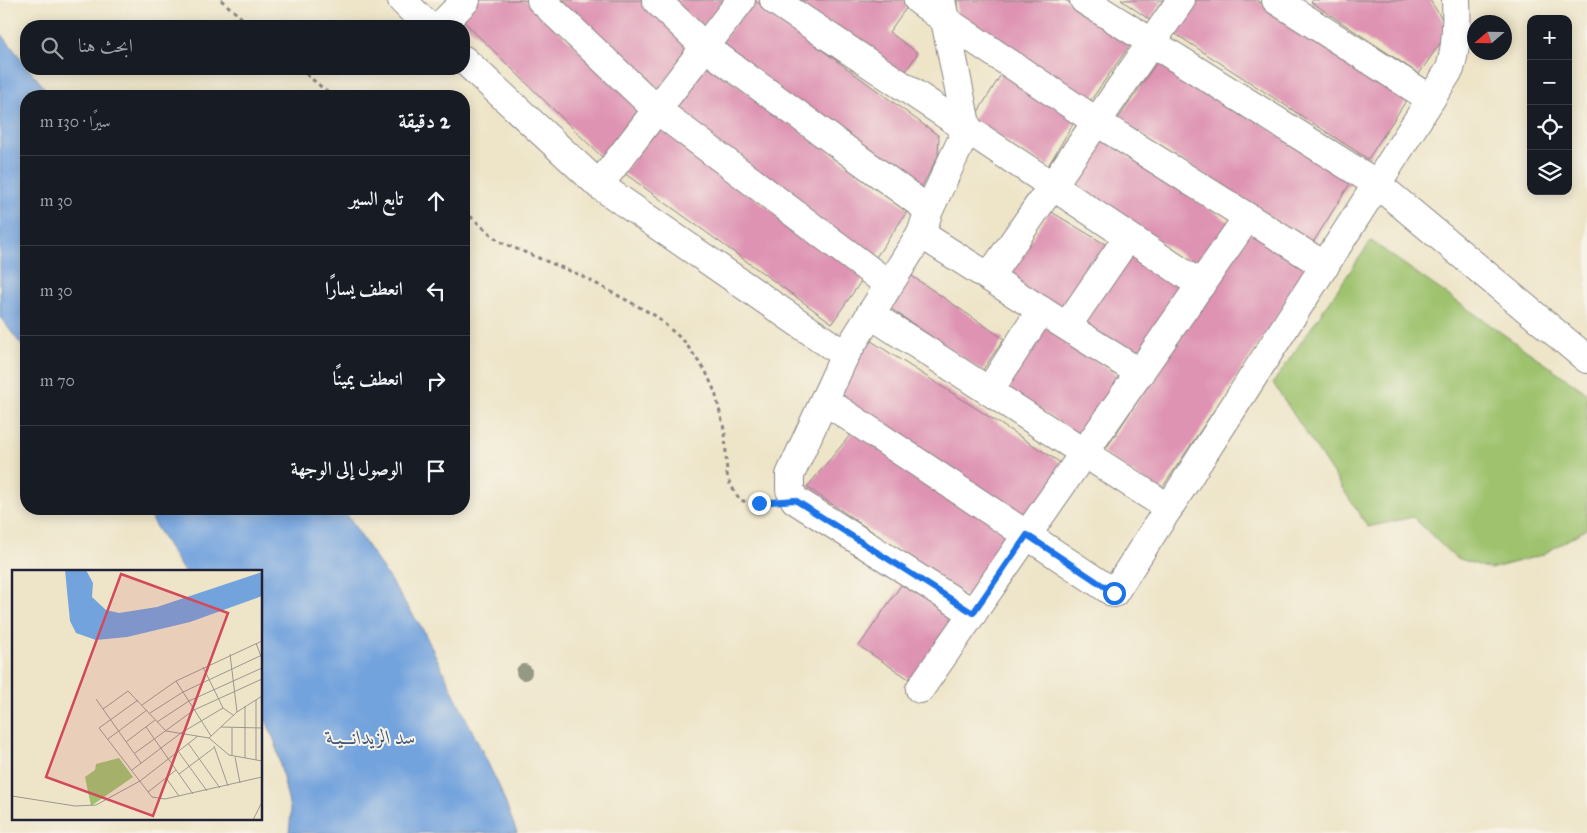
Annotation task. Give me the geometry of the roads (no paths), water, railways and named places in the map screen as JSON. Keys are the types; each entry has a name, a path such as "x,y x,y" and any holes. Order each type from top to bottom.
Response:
{"street":[{"path":"402,0 422,20"},
{"path":"446,20 466,0"},
{"path":"541,0 656,109 888,284"},
{"path":"656,0 705,47 925,222 989,277 1140,373"},
{"path":"599,185 741,0"},
{"path":"774,0 1201,286"},
{"path":"918,0 943,10 1096,122 1325,266"},
{"path":"1084,0 1378,184 1587,359"},
{"path":"989,277 1181,0"},
{"path":"824,400 1114,593 1450,69 1457,33 1456,0"},
{"path":"1286,3 1431,99"},
{"path":"943,10 967,129 925,222 845,355 790,475 790,490 795,500 973,613"},
{"path":"470,66 599,185 845,355"},
{"path":"920,689 1247,218"},
{"path":"1066,326 1128,237"},
{"path":"989,391 1041,310"},
{"path":"870,314 1169,508"}],"water":[{"path":"0,32 20,57 20,75 34,75 46,90 20,90 20,343 0,317"},
{"name":"سد الزيدانـــيـة","path":"149,515 347,515 423,630 499,786 517,833 289,833 291,813 275,742 262,710 262,570 183,570"}]}
